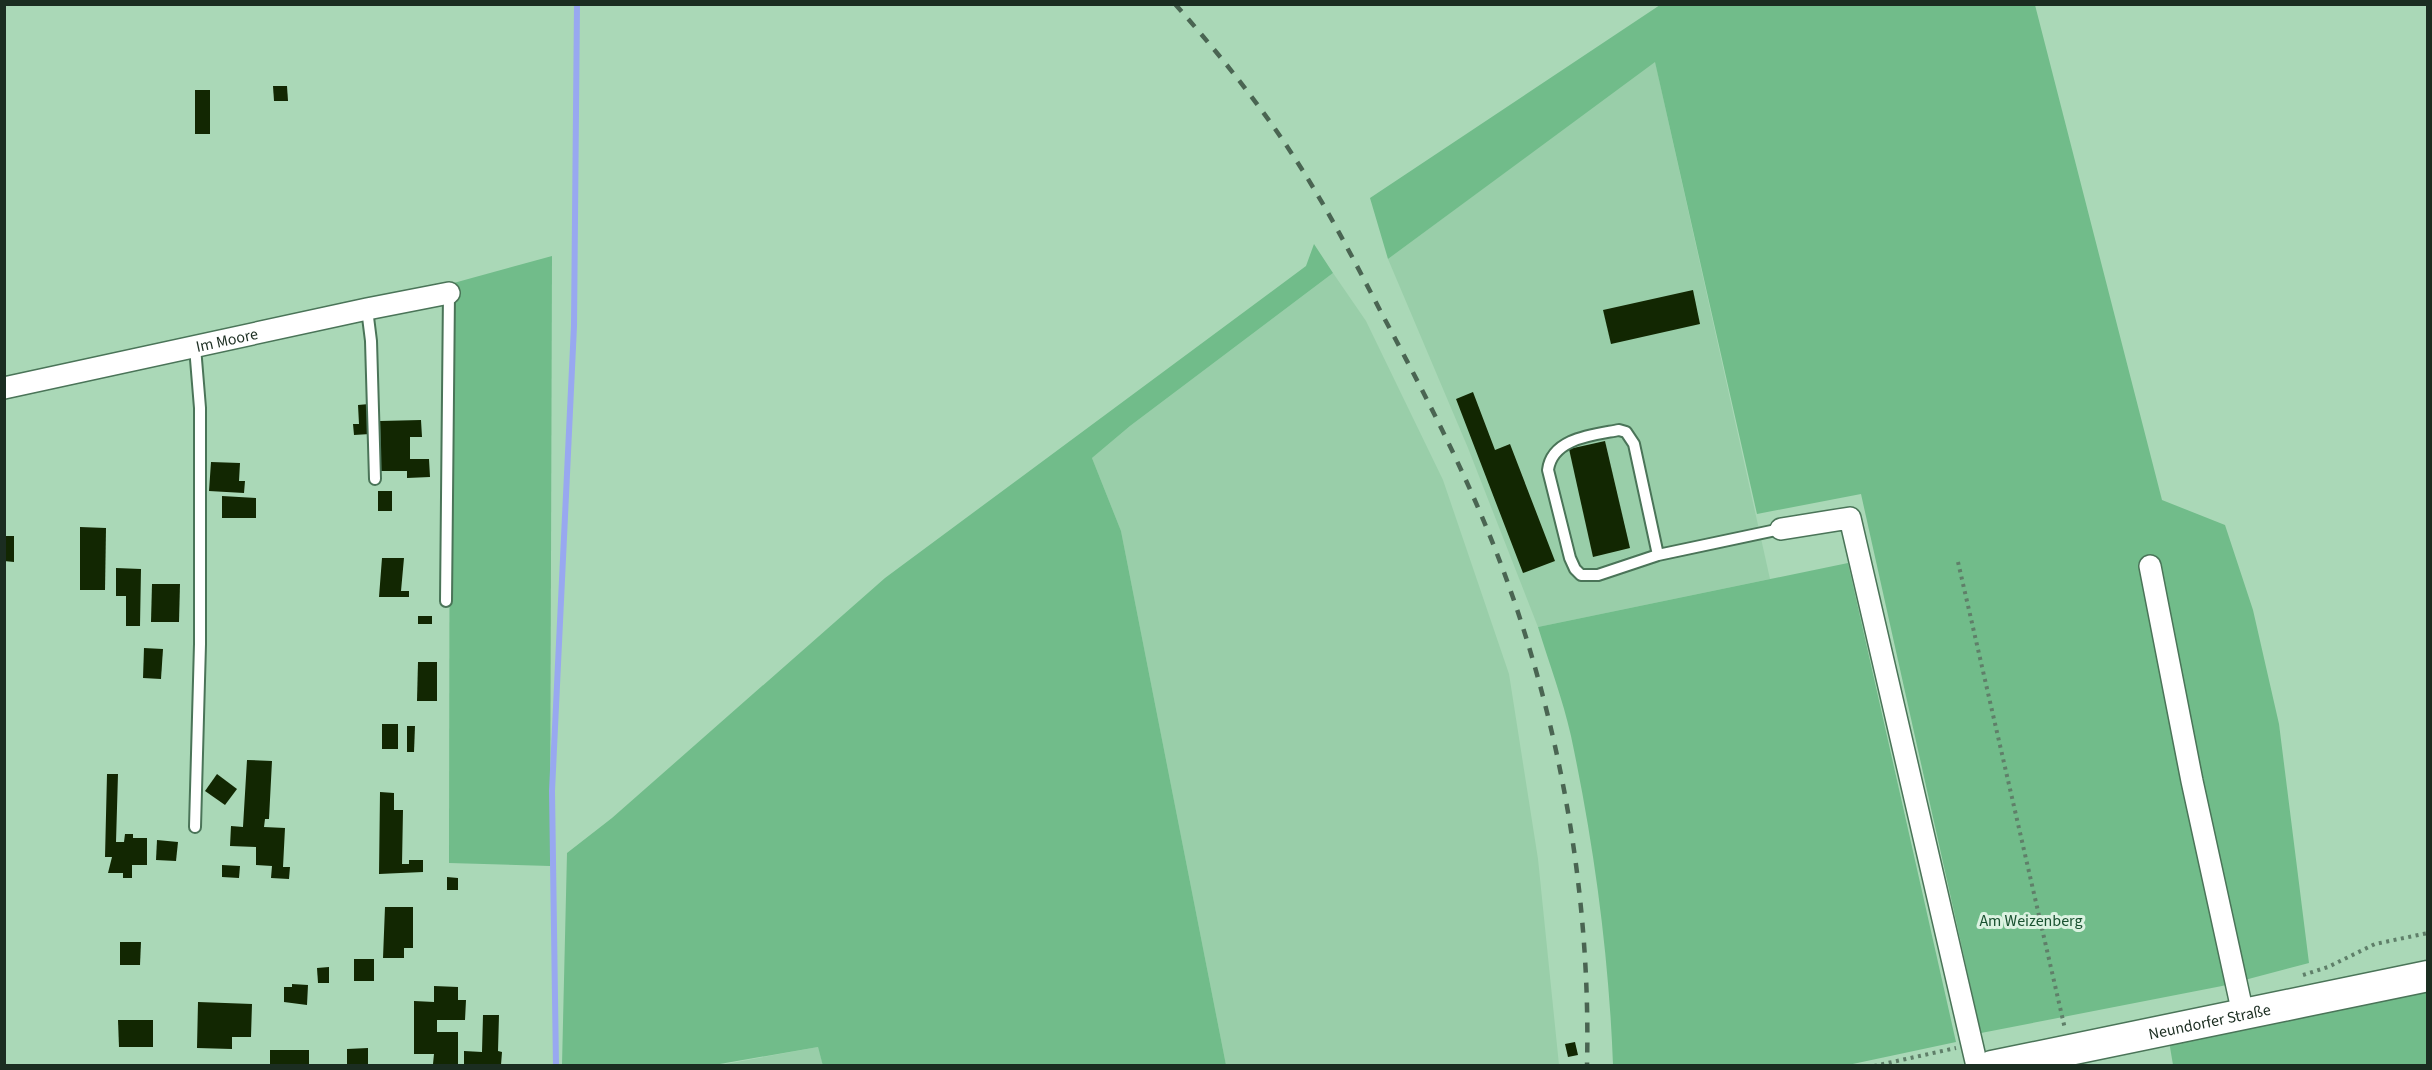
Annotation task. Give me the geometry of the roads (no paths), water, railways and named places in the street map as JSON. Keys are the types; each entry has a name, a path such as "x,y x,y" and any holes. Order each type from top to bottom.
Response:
{"main road":[{"name":"Neundorfer Straße","path":"1981,1059 2066,1032 2243,1014 2427,976"}],"street":[{"name":"Im Moore","path":"4,388 449,293"},
{"path":"1781,529 1850,518 1981,1059"},
{"path":"2150,566 2195,793 2243,1014"}],"lane":[{"path":"446,601 449,293"},
{"path":"367,309 371,334 375,479"},
{"path":"195,346 200,408 200,644 195,826"},
{"path":"1658,555 1630,437 1619,429 1562,446 1549,462 1548,470 1575,569 1588,577 1658,555 1781,529"}],"waterway":[{"path":"556,1066 552,791 574,326 577,4"}],"railway":[{"path":"1175,4 1259,106 1324,206 1446,439 1476,503 1502,567 1541,688 1568,813 1584,939 1587,1066"}],"park label":[{"name":"Am Weizenberg","path":"2031,920"}]}
